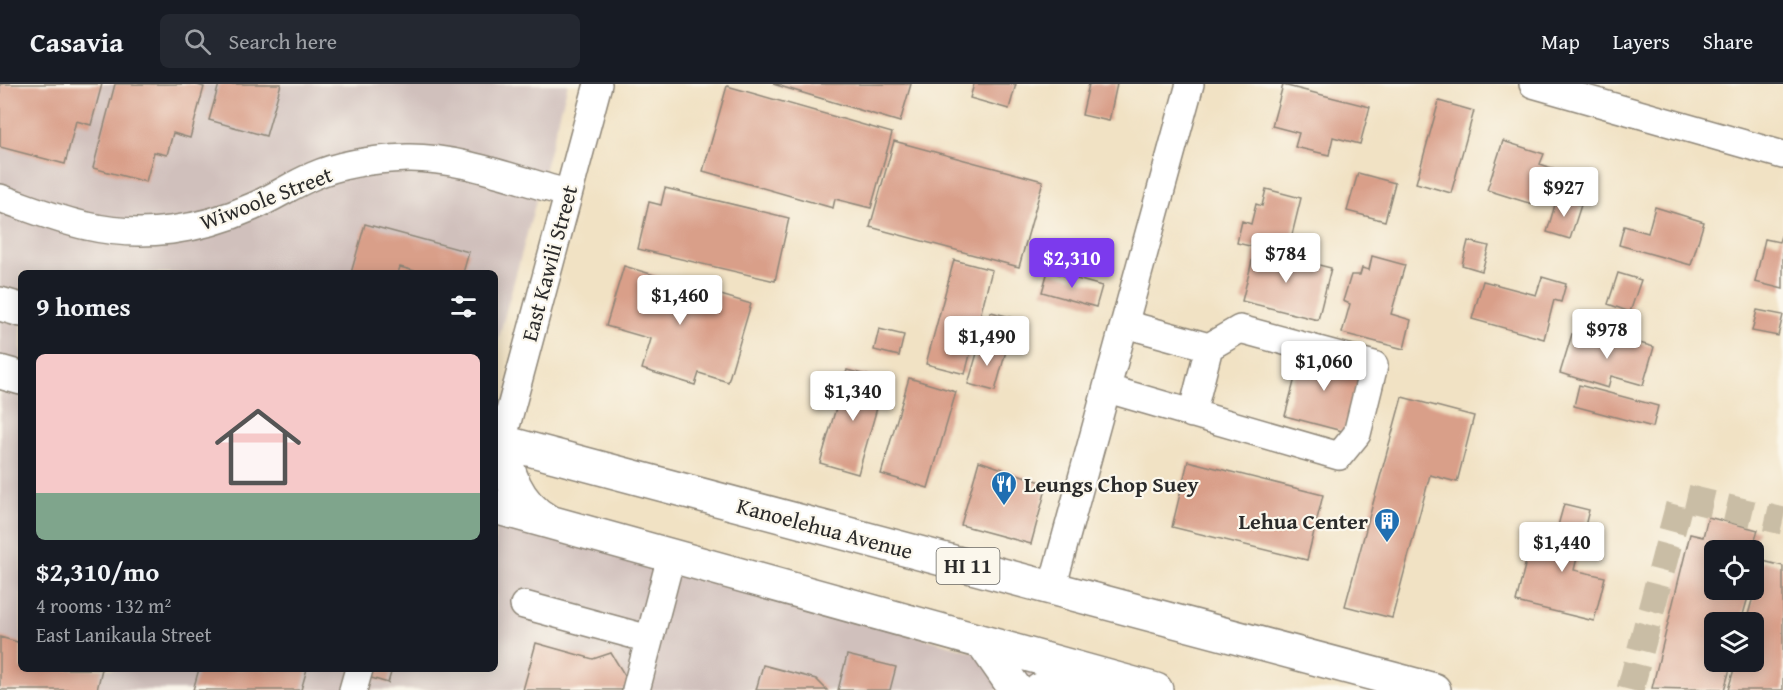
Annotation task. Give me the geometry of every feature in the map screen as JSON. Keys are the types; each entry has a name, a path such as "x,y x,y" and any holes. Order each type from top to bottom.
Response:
{"highway":[{"path":"0,304 18,309"},
{"path":"0,372 18,378"},
{"name":"Kanoelehua Avenue","path":"498,444 1434,690"},
{"path":"498,446 523,500 534,513 553,524"},
{"path":"498,508 1156,690"},
{"path":"984,644 1016,690"},
{"path":"1040,690 1071,679 1122,681"}],"street":[{"name":"East Kawili Street","path":"498,440 598,84"},
{"path":"1052,588 1190,84"},
{"path":"1533,84 1783,155"},
{"name":"Wiwoole Street","path":"0,198 87,226 124,231 161,231 210,223 253,207 315,175 364,163 408,158 452,163 567,193"},
{"path":"1125,324 1209,347"},
{"path":"1108,389 1192,414 1339,456 1357,434 1374,364 1239,329 1209,347 1192,414"},
{"path":"0,391 18,381"},
{"path":"636,690 671,557"},
{"path":"524,605 650,639"},
{"path":"353,690 358,672"}],"shaded area":[{"path":"0,84 568,84 498,340 498,270 18,270 18,672 498,672 498,520 1112,690 0,690"}],"building":[{"path":"0,84 102,84 91,125 76,121 65,164 0,147"},
{"path":"115,84 194,84 204,87 190,138 173,133 167,155 154,152 146,182 93,168"},
{"path":"219,84 281,84 266,136 209,120"},
{"path":"773,84 911,84 900,122"},
{"path":"974,84 1016,84 1009,109 970,98"},
{"path":"1089,84 1117,84 1109,121 1082,115"},
{"path":"1283,85 1370,107 1360,144 1333,137 1329,155 1295,147 1299,133 1272,126"},
{"path":"727,86 892,133 871,208 835,199 833,208 703,171"},
{"path":"1439,101 1474,111 1451,193 1416,183"},
{"path":"894,141 1043,181 1019,267 870,227"},
{"path":"1503,141 1544,154 1540,164 1555,169 1548,191 1538,188 1532,204 1487,190"},
{"path":"1358,173 1395,183 1385,221 1347,211"},
{"path":"665,188 789,218 775,281 638,249 649,202 661,205"},
{"path":"1266,189 1301,198 1287,255 1237,243 1242,221 1251,224 1256,204 1262,206"},
{"path":"1557,198 1581,205 1570,239 1547,232"},
{"path":"1655,207 1704,222 1691,265 1619,245 1624,226 1648,233"},
{"path":"365,224 469,252 464,270 411,270 400,267 399,270 352,270"},
{"path":"1781,236 1783,237 1783,289 1755,282 1765,239 1779,242"},
{"path":"1468,241 1489,246 1482,271 1462,265"},
{"path":"1255,249 1331,268 1318,320 1242,301"},
{"path":"1372,256 1405,265 1391,314 1411,320 1404,349 1342,333 1350,304 1343,301 1351,275 1360,275 1362,268 1369,270"},
{"path":"954,260 992,270 965,374 926,364"},
{"path":"624,266 751,304 728,382 699,373 695,385 642,369 651,339 606,326"},
{"path":"1048,271 1102,286 1096,307 1042,292"},
{"path":"1618,273 1641,280 1630,312 1608,304"},
{"path":"1542,277 1566,284 1561,302 1554,300 1544,339 1472,319 1483,281 1536,295"},
{"path":"1757,310 1783,315 1778,336 1752,331"},
{"path":"991,312 1018,319 1012,340 985,333"},
{"path":"879,329 904,335 899,356 874,350"},
{"path":"1604,333 1654,347 1643,385 1611,376 1608,388 1560,373 1572,334 1602,342"},
{"path":"980,343 1006,351 995,391 968,384"},
{"path":"1302,351 1363,367 1346,432 1285,416"},
{"path":"847,370 885,380 858,474 820,463"},
{"path":"909,378 956,392 928,488 881,474"},
{"path":"1579,385 1658,406 1653,427 1574,406"},
{"name":"Lehua Center","path":"1402,397 1474,416 1457,482 1430,475 1392,618 1345,606"},
{"name":"Leungs Chop Suey","path":"979,461 1041,482 1040,487 1046,489 1031,544 961,525"},
{"path":"1188,461 1323,495 1307,560 1172,527"},
{"path":"1564,504 1589,510 1574,570 1605,577 1594,621 1516,602 1528,553 1549,558"},
{"path":"1708,517 1758,530 1755,540 1704,540 1704,600 1747,600 1744,612 1704,612 1704,672 1729,672 1724,690 1652,688 1690,534 1703,537"},
{"path":"1764,561 1783,566 1783,690 1728,690 1733,672 1764,672 1764,612 1749,612 1752,600 1764,600"},
{"path":"0,637 18,642 18,672 101,672 97,690 0,690"},
{"path":"536,643 593,659 611,653 630,684 621,690 523,690"},
{"path":"847,655 896,667 890,690 838,690"},
{"path":"763,665 816,679 827,690 756,690"},
{"path":"198,672 306,672 301,690 193,690"},
{"path":"370,672 391,672 388,683 368,677"}],"tunnel":[{"path":"1630,690 1681,497 1783,521"}],"place":[{"name":"Leungs Chop Suey","path":"1004,507"},
{"name":"Lehua Center","path":"1387,544"}]}
